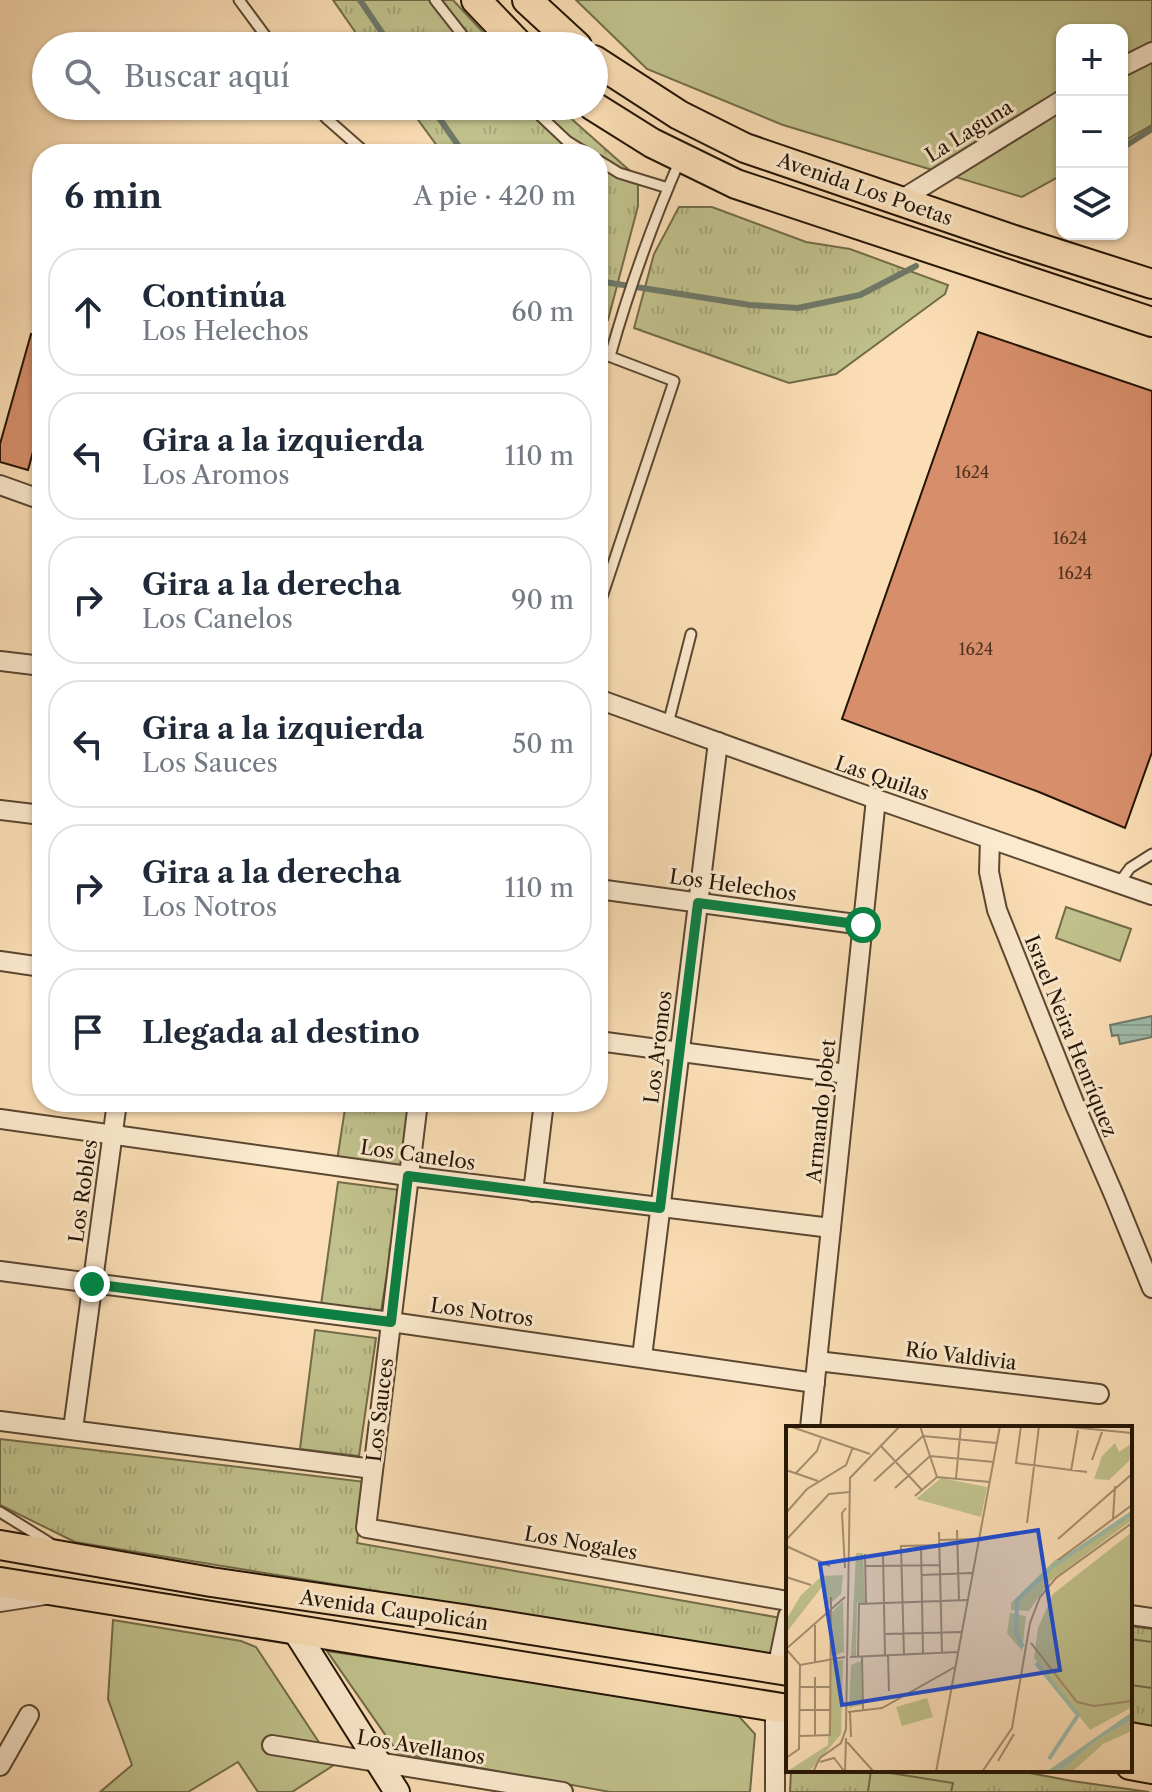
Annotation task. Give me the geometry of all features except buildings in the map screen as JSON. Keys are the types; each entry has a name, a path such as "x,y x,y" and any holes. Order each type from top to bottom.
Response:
{"main road":[{"path":"476,0 507,32"},
{"path":"527,0 562,32"},
{"name":"Avenida Los Poetas","path":"608,69 679,115 745,148 1152,284"},
{"name":"Avenida Los Poetas","path":"608,116 681,158 736,184 1152,322"},
{"path":"1001,273 1049,303 1152,338"},
{"name":"Avenida Caupolicán","path":"0,1545 222,1584 782,1670"},
{"name":"Avenida Caupolicán","path":"0,1582 782,1708"},
{"path":"222,1584 266,1602 294,1629 323,1608 345,1603"},
{"path":"613,1680 687,1675 728,1679 756,1677 782,1670"},
{"path":"1132,1737 1152,1741"},
{"path":"1132,1765 1152,1769"}],"street":[{"path":"1128,64 1152,52"},
{"name":"La Laguna","path":"899,201 1056,104"},
{"path":"0,485 32,496"},
{"path":"0,661 32,665"},
{"name":"Las Quilas","path":"608,703 1151,893"},
{"name":"Los Aromos","path":"642,1357 718,742"},
{"name":"Armando Jobet","path":"810,1426 876,799"},
{"path":"0,810 32,814"},
{"name":"Israel Neira Henríquez","path":"990,839 989,872 997,910 1152,1288"},
{"name":"Los Helechos","path":"608,890 863,925"},
{"path":"0,961 32,966"},
{"path":"608,1042 847,1074"},
{"name":"Los Robles","path":"73,1429 116,1112"},
{"name":"Los Sauces","path":"366,1528 417,1112"},
{"path":"533,1192 543,1112"},
{"name":"Los Canelos","path":"0,1119 408,1176 831,1228"},
{"name":"Los Notros","path":"0,1271 391,1322 815,1383"},
{"name":"Río Valdivia","path":"817,1361 1099,1394"},
{"path":"0,1421 373,1469"},
{"name":"Los Nogales","path":"366,1528 786,1601"},
{"name":"Avenida Caupolicán","path":"0,1602 57,1592"},
{"path":"1132,1615 1152,1618"},
{"path":"294,1629 397,1792"},
{"path":"782,1670 786,1634"},
{"path":"775,1792 782,1708"},
{"path":"0,1766 29,1715"},
{"name":"Los Avellanos","path":"272,1745 563,1792"}],"lane":[{"path":"239,0 263,32"},
{"path":"435,0 460,32"},
{"path":"328,120 356,144"},
{"path":"545,120 572,144"},
{"path":"608,579 674,381 610,356 636,270 681,158"},
{"path":"608,166 619,173 668,188"},
{"path":"668,724 691,634"},
{"path":"1119,883 1130,868 1152,854"},
{"path":"0,1512 74,1558"}],"green space":[{"path":"333,0 453,0 483,32 355,32"},
{"path":"576,0 1152,0 1152,125 1128,139 1128,24 1056,24 1056,178 1022,197 783,125 647,69"},
{"path":"418,120 573,120 600,144 436,144"},
{"path":"608,151 638,178 638,206 608,320"},
{"path":"679,207 712,207 806,242 850,249 948,285 945,294 836,374 789,383 634,328 654,254"},
{"path":"1066,907 1131,929 1120,961 1056,938"},
{"path":"344,1112 410,1112 402,1170 337,1161"},
{"path":"338,1182 400,1190 381,1312 321,1305"},
{"path":"315,1330 376,1338 359,1456 300,1449"},
{"path":"0,1439 366,1482 357,1543 781,1618 775,1656 75,1542 0,1505"},
{"path":"113,1620 241,1641 256,1647 334,1765 292,1792 258,1792 238,1762 188,1792 100,1792 132,1765 108,1699"},
{"path":"1132,1626 1152,1629 1152,1734 1132,1730"},
{"path":"1132,1639 1152,1642 1152,1688 1132,1685"},
{"path":"327,1651 735,1712 755,1734 750,1792 610,1792 398,1753"},
{"path":"791,1772 1025,1772 1149,1792 790,1792"},
{"path":"871,1772 953,1783 951,1792 868,1792"}],"shaded area":[{"path":"1152,1016 1152,1037 1120,1044 1118,1035 1112,1036 1110,1025"}],"waterway":[{"path":"360,0 382,32"},
{"path":"441,120 457,144"},
{"path":"1128,144 1152,129"},
{"path":"608,283 750,305 798,308 860,295 916,266"}],"route":[{"path":"92,1284 391,1322 408,1176 660,1208 698,903 863,925"}]}
